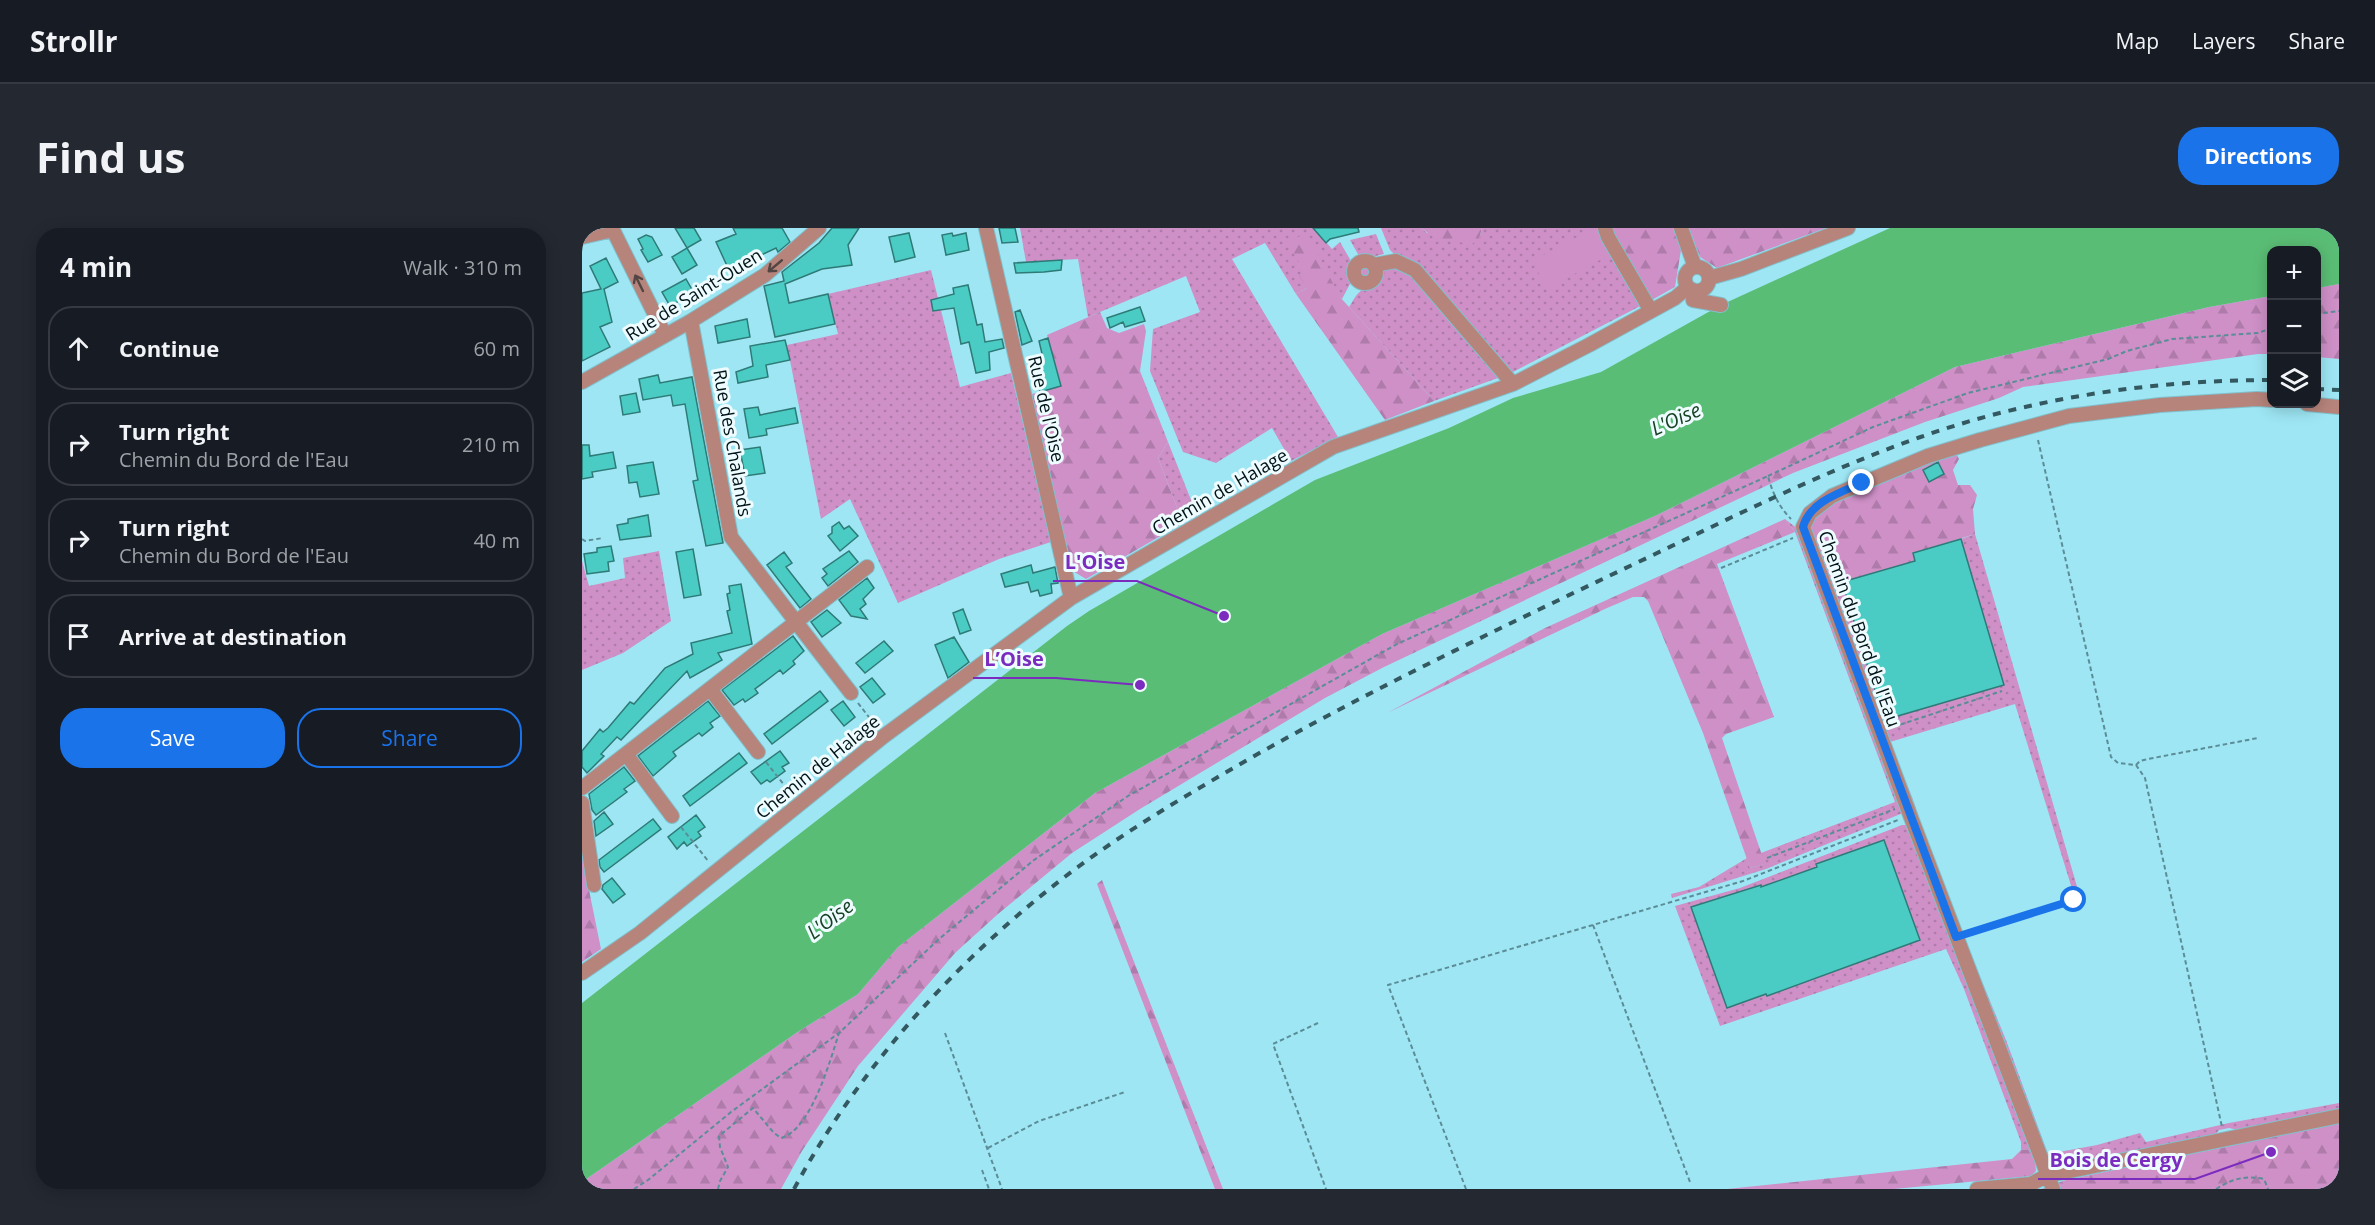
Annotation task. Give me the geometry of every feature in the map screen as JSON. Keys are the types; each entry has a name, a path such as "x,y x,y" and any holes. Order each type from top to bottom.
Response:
{"street":[{"name":"Rue de l'Oise","path":"986,228 1071,598"},
{"path":"1605,228 1651,311"},
{"path":"1681,228 1695,267"},
{"path":"1690,289 1704,289 1709,278 1741,269 1848,228"},
{"path":"582,237 612,229 665,335"},
{"name":"Rue de Saint-Ouen","path":"582,382 691,321 765,275 814,230"},
{"path":"1374,266 1396,261 1415,270 1513,384"},
{"path":"1709,278 1702,268 1695,267 1688,271 1685,277 1693,300 1721,305"},
{"name":"Chemin de Halage","path":"582,973 640,933 884,736 1071,598 1333,447 1513,384 1690,289"},
{"name":"Rue des Chalands","path":"691,321 731,537 851,693"},
{"name":"Chemin du Bord de l'Eau","path":"2053,1189 2046,1176 1878,732 1804,530 1805,519 1816,506 1862,483 1928,456 2069,416 2160,405 2267,400"},
{"path":"2321,405 2339,407"},
{"path":"582,788 867,567"},
{"path":"710,689 758,752"},
{"path":"626,754 672,816"},
{"path":"582,803 594,885"},
{"path":"1977,1189 2031,1184 2046,1176 2339,1116"}],"path":[{"path":"2321,313 2339,311"},
{"path":"634,1189 731,1112 839,1033 939,939 1034,860 1128,796 1397,644 1873,427 1968,393 2108,359 2127,351 2172,339 2258,333 2267,330"},
{"path":"2035,425 2111,757 2118,763 2136,765 2145,778 2225,1138"},
{"path":"1720,568 1804,530 1782,510 1768,476"},
{"path":"582,539 585,541 603,538"},
{"path":"1878,732 2002,691"},
{"path":"851,693 884,736"},
{"path":"2136,765 2148,759 2258,738"},
{"path":"758,752 799,805"},
{"path":"1767,858 1908,810"},
{"path":"1466,1189 1388,985 1743,881 1908,810"},
{"path":"672,816 716,872"},
{"path":"1956,937 2074,900"},
{"path":"1593,925 1690,1182"},
{"path":"1318,1023 1273,1044 1326,1189"},
{"path":"718,1189 728,1167 720,1147 719,1136 753,1108 781,1138 794,1132 817,1097 839,1033"},
{"path":"945,1033 1002,1189"},
{"path":"988,1148 1039,1121 1125,1092"},
{"path":"982,1170 989,1189"},
{"path":"2216,1189 2230,1180 2252,1177 2264,1179 2268,1189"}],"green space":[{"path":"1020,228 1316,228 1332,249 1340,242 1351,261 1347,269 1351,282 1342,299 1304,271 1307,288 1296,294 1265,243 1232,259 1338,437 1291,461 1272,428 1216,463 1183,452 1150,371 1153,329 1200,312 1186,276 1088,317 1078,259 1026,262"},
{"path":"1381,228 1421,228 1427,233 1479,239 1482,228 1609,228 1650,301 1513,372 1390,250"},
{"path":"1421,228 1482,228 1479,239 1472,244 1436,239"},
{"path":"1594,228 1599,228 1611,254 1547,289 1532,261"},
{"path":"1609,228 1676,228 1682,244 1675,287 1650,301"},
{"path":"1689,228 1826,228 1717,268 1700,257"},
{"path":"1307,233 1340,297 1434,401 1385,420 1296,294 1307,288 1299,275 1304,271 1287,242"},
{"path":"1376,234 1384,254 1372,257 1359,256 1350,240"},
{"path":"1364,264 1372,272 1364,280 1356,272"},
{"path":"1381,269 1408,270 1498,374 1498,378 1434,401 1349,307 1360,292 1377,281"},
{"path":"931,270 960,387 1011,373 1051,542 999,559 898,603 850,499 821,519 787,345 838,334 828,294"},
{"path":"2339,284 2339,359 2321,357 2321,287"},
{"path":"2267,297 2267,354 2023,387 1999,398 1925,422 1793,473 1384,667 1325,698 1140,809 1072,853 955,953 858,1066 802,1151 781,1189 582,1189 582,1182 796,1033 858,994 898,947 1095,793 1382,634 1657,515 1955,367 2209,307"},
{"path":"1100,312 1107,328 1119,333 1144,324 1146,331 1140,371 1168,442 1158,458 1183,523 1086,579 1071,570 1029,395 1061,385 1047,335"},
{"path":"1168,442 1197,515 1183,523 1158,458"},
{"path":"1955,451 1959,459 1953,470 1958,485 1970,485 1977,495 1973,509 1975,534 1913,553 1915,561 1842,582 1825,581 1809,530 1812,517 1826,503"},
{"path":"1785,519 1798,529 1903,813 1766,869 1672,898 1671,894 1699,887 1747,858 1750,868 1764,864 1761,853 1895,802 1795,532"},
{"path":"1785,519 1795,532 1717,564 1774,717 1726,734 1722,738 1765,864 1750,868 1703,733 1648,601 1644,597 1633,597 1607,608 1387,713 1545,628"},
{"path":"1975,534 2078,890 2073,892 2015,704 1890,742 1944,889 2006,1040 2048,1154 2097,1145 2140,1133 2146,1142 2229,1123 2339,1103 2339,1111 2238,1130 2229,1128 2219,1130 2215,1135 2060,1169 2052,1168 2047,1162 2004,1042 1986,1003 1895,764 1888,744 1890,741 1879,724 1825,581 1842,582 1883,720 2003,685 1961,539"},
{"path":"659,551 671,621 623,653 582,670 582,561 589,586 625,578 623,558"},
{"path":"1907,825 2031,1149 2021,1150 2021,1142 1964,989 1946,949 1720,1026 1675,906 1740,888","holes":["1883,840 1920,940 1890,951 1854,851","1846,853 1882,953 1816,864","1807,871 1841,968 1826,973 1791,876","1760,885 1797,985 1767,996 1731,895","1721,897 1757,997 1727,1007 1691,908"]},
{"path":"582,838 601,949 582,962"},
{"path":"1102,880 1223,1189 1215,1189 1097,884"},
{"path":"2339,1123 2339,1189 2041,1189 2066,1180"},
{"path":"2031,1149 2036,1171 2031,1176 1894,1189 1727,1189 2012,1159 2021,1150"}],"water":[{"path":"1890,228 2339,228 2339,284 2321,287 2321,246 2267,246 2267,297 2209,307 1955,367 1657,515 1382,634 1095,793 898,947 858,994 796,1033 582,1182 582,1003 1067,626 1315,480 1449,428 1513,398 1601,372 1721,305"}],"building":[{"path":"675,228 694,228 701,240 687,248"},
{"path":"733,228 782,228 790,242 778,252 776,248 729,270 716,242 736,234"},
{"path":"832,228 859,228 848,245 852,265 822,269 785,284 789,303 828,294 835,324 775,337 764,286 784,281 782,272 819,243"},
{"path":"999,228 1015,228 1018,242 1002,243"},
{"path":"1313,228 1358,228 1359,232 1330,239 1326,243"},
{"path":"909,233 915,257 895,262 889,237"},
{"path":"952,233 953,236 966,233 969,250 946,255 942,235"},
{"path":"646,235 652,237 662,255 648,262 638,239"},
{"path":"687,248 697,265 682,274 672,257"},
{"path":"606,258 618,282 604,289 612,322 600,327 610,347 582,361 582,293 601,289 590,266"},
{"path":"1062,260 1061,270 1044,272 1016,273 1014,263"},
{"path":"686,279 694,293 670,306 662,292"},
{"path":"968,285 977,325 982,324 985,342 1002,339 1004,348 989,352 990,370 976,373 969,342 961,344 954,308 933,311 931,300 954,294 953,288"},
{"path":"1140,307 1145,321 1125,327 1123,322 1110,328 1107,318"},
{"path":"1020,310 1032,341 1022,345 1015,312"},
{"path":"747,319 750,337 718,343 715,326"},
{"path":"1048,338 1061,386 1040,392 1036,374 1039,372 1037,364 1044,362 1039,341"},
{"path":"785,340 790,360 766,365 768,377 738,383 736,372 753,366 750,346"},
{"path":"658,375 660,383 692,377 723,543 706,546 693,481 698,480 685,404 673,406 671,395 643,400 639,379"},
{"path":"636,393 640,412 623,415 620,396"},
{"path":"758,407 760,415 795,408 798,423 766,429 767,435 749,438 744,409"},
{"path":"582,445 589,445 590,456 613,452 616,468 592,472 593,477 582,479"},
{"path":"760,447 765,473 745,476 740,450"},
{"path":"653,462 659,494 640,497 637,482 629,483 627,466"},
{"path":"1938,462 1944,474 1929,482 1923,470"},
{"path":"648,515 651,536 620,540 617,525 628,523 628,519"},
{"path":"839,522 844,529 849,526 858,536 840,551 828,536 832,533 832,527"},
{"path":"1961,539 2004,685 1884,720 1842,582 1915,561 1913,553"},
{"path":"611,546 614,561 608,562 609,571 587,574 584,554 597,552 597,548"},
{"path":"693,549 701,595 684,598 676,552"},
{"path":"849,551 858,562 828,586 822,578 827,574 823,569"},
{"path":"784,552 792,563 786,567 811,599 800,608 767,565"},
{"path":"1031,565 1033,573 1055,567 1058,583 1051,584 1052,593 1040,596 1038,590 1031,592 1028,582 1005,587 1001,574"},
{"path":"867,578 874,588 863,599 866,604 860,609 867,619 851,616 839,600"},
{"path":"741,584 752,644 718,653 722,660 690,678 687,671 621,740 617,737 601,754 604,756 587,773 582,767 582,751 600,729 603,732 630,702 634,704 665,668 693,654 691,643 732,633 727,611 730,610 727,594 730,593 729,586"},
{"path":"963,609 971,630 960,634 953,613"},
{"path":"827,610 841,623 822,637 811,622"},
{"path":"793,636 804,651 793,661 795,664 783,674 780,670 755,689 758,693 745,702 743,699 734,705 722,690"},
{"path":"954,637 969,662 948,678 935,645"},
{"path":"884,641 893,651 865,673 856,663"},
{"path":"872,678 885,694 873,703 860,687"},
{"path":"820,691 828,701 772,744 764,734"},
{"path":"708,701 720,716 710,723 713,727 702,736 699,733 673,752 676,756 653,776 638,756"},
{"path":"843,701 855,717 844,726 831,710"},
{"path":"780,751 789,763 782,767 785,771 770,782 767,780 761,784 751,772"},
{"path":"739,753 747,763 690,806 683,796"},
{"path":"624,767 635,781 624,789 627,792 596,815 592,810 589,794"},
{"path":"604,812 613,824 596,836 594,821"},
{"path":"696,815 705,827 698,832 701,836 687,846 684,842 677,849 668,837"},
{"path":"653,819 661,829 604,872 599,860"},
{"path":"1884,840 1920,940 1767,996 1766,994 1727,1008 1691,907 1761,885 1761,887 1817,867 1816,864"},
{"path":"612,878 625,894 613,903 602,889 603,885"}],"railway":[{"path":"794,1189 848,1101 879,1060 947,982 1022,911 1109,845 1157,814 1314,723 1491,633 1730,518 1826,474 1925,436 1992,415 2096,393 2201,382 2267,380"},
{"path":"2321,389 2339,390"}],"place":[{"name":"L'Oise","path":"1224,616"},
{"name":"L’Oise","path":"1140,685"},
{"name":"Bois de Cergy","path":"2271,1152"}],"route":[{"path":"1862,483 1816,506 1805,519 1804,534 1956,937 2074,900"}]}
